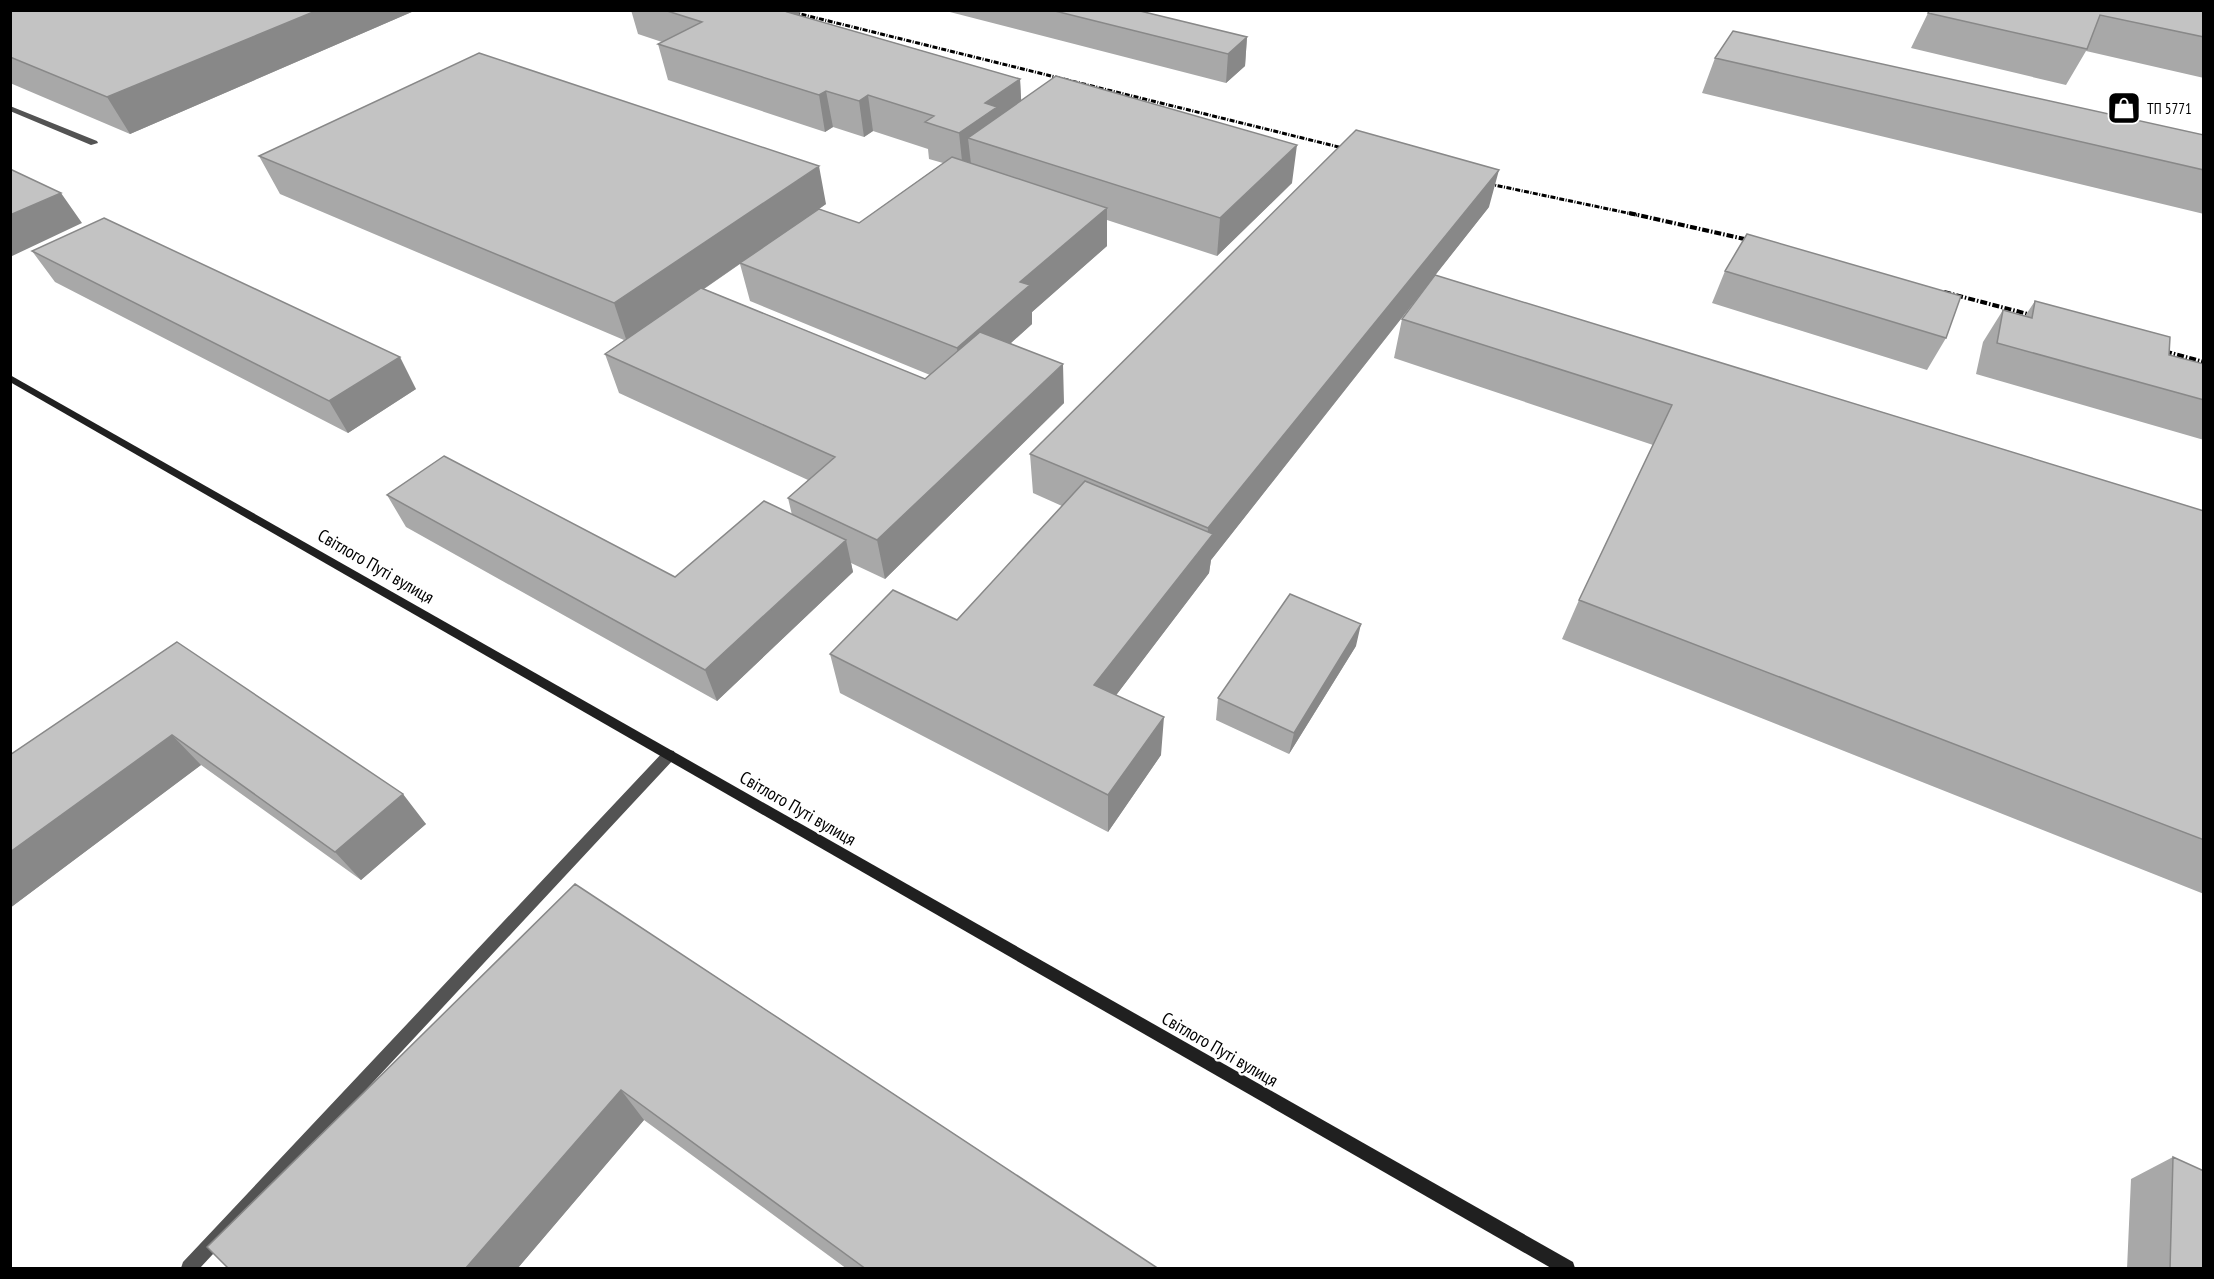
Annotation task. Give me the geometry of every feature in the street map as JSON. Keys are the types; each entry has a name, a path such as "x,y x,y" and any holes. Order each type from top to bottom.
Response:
{"main road":[{"name":"Світлого Путі вулиця","path":"10,378 1567,1269"}],"lane":[{"path":"10,108 94,144"},
{"path":"189,1269 669,755"}],"building":[{"path":"10,10 318,10 107,97 10,57"},
{"path":"664,10 789,10 787,12 1020,79 985,103 997,107 959,133 925,122 934,116 868,95 859,101 826,91 819,95 658,44 702,22"},
{"path":"1051,10 1136,10 1247,37 1228,54"},
{"path":"1930,10 2204,10 2204,37 2100,15 2087,49 1928,13"},
{"path":"1733,31 2204,135 2204,170 1715,58"},
{"path":"479,53 819,166 614,303 259,156"},
{"path":"1056,76 1297,145 1220,218 968,138"},
{"path":"1356,130 1499,170 1208,528 1030,454"},
{"path":"952,157 1107,208 1020,282 1030,285 957,348 740,263 819,209 859,223"},
{"path":"10,169 61,193 10,215"},
{"path":"104,218 400,357 329,401 32,251"},
{"path":"1747,234 1961,296 1946,338 1725,271"},
{"path":"1435,275 2204,511 2204,840 1579,600 1672,405 1402,319"},
{"path":"701,288 925,379 980,332 1063,364 877,540 788,498 835,457 605,354"},
{"path":"2035,301 2170,337 2169,355 2204,364 2204,400 1997,343 2003,310 2032,318"},
{"path":"444,456 675,577 764,501 846,540 705,670 387,495"},
{"path":"1085,481 1213,534 1094,685 1164,717 1108,795 830,654 893,590 957,620"},
{"path":"1290,594 1361,624 1294,733 1218,698"},
{"path":"177,642 403,794 335,852 172,735 10,852 10,755"},
{"path":"575,884 1159,1269 866,1269 621,1090 465,1269 229,1269 207,1247"},
{"path":"2173,1157 2204,1171 2204,1269 2170,1269"}],"railway":[{"path":"784,10 1355,151"},
{"path":"1480,182 1637,215"},
{"path":"1629,213 1762,243"},
{"path":"1944,292 2043,318"},
{"path":"2153,348 2204,362"}],"place":[{"name":"ТП 5771","path":"2124,108"}]}
